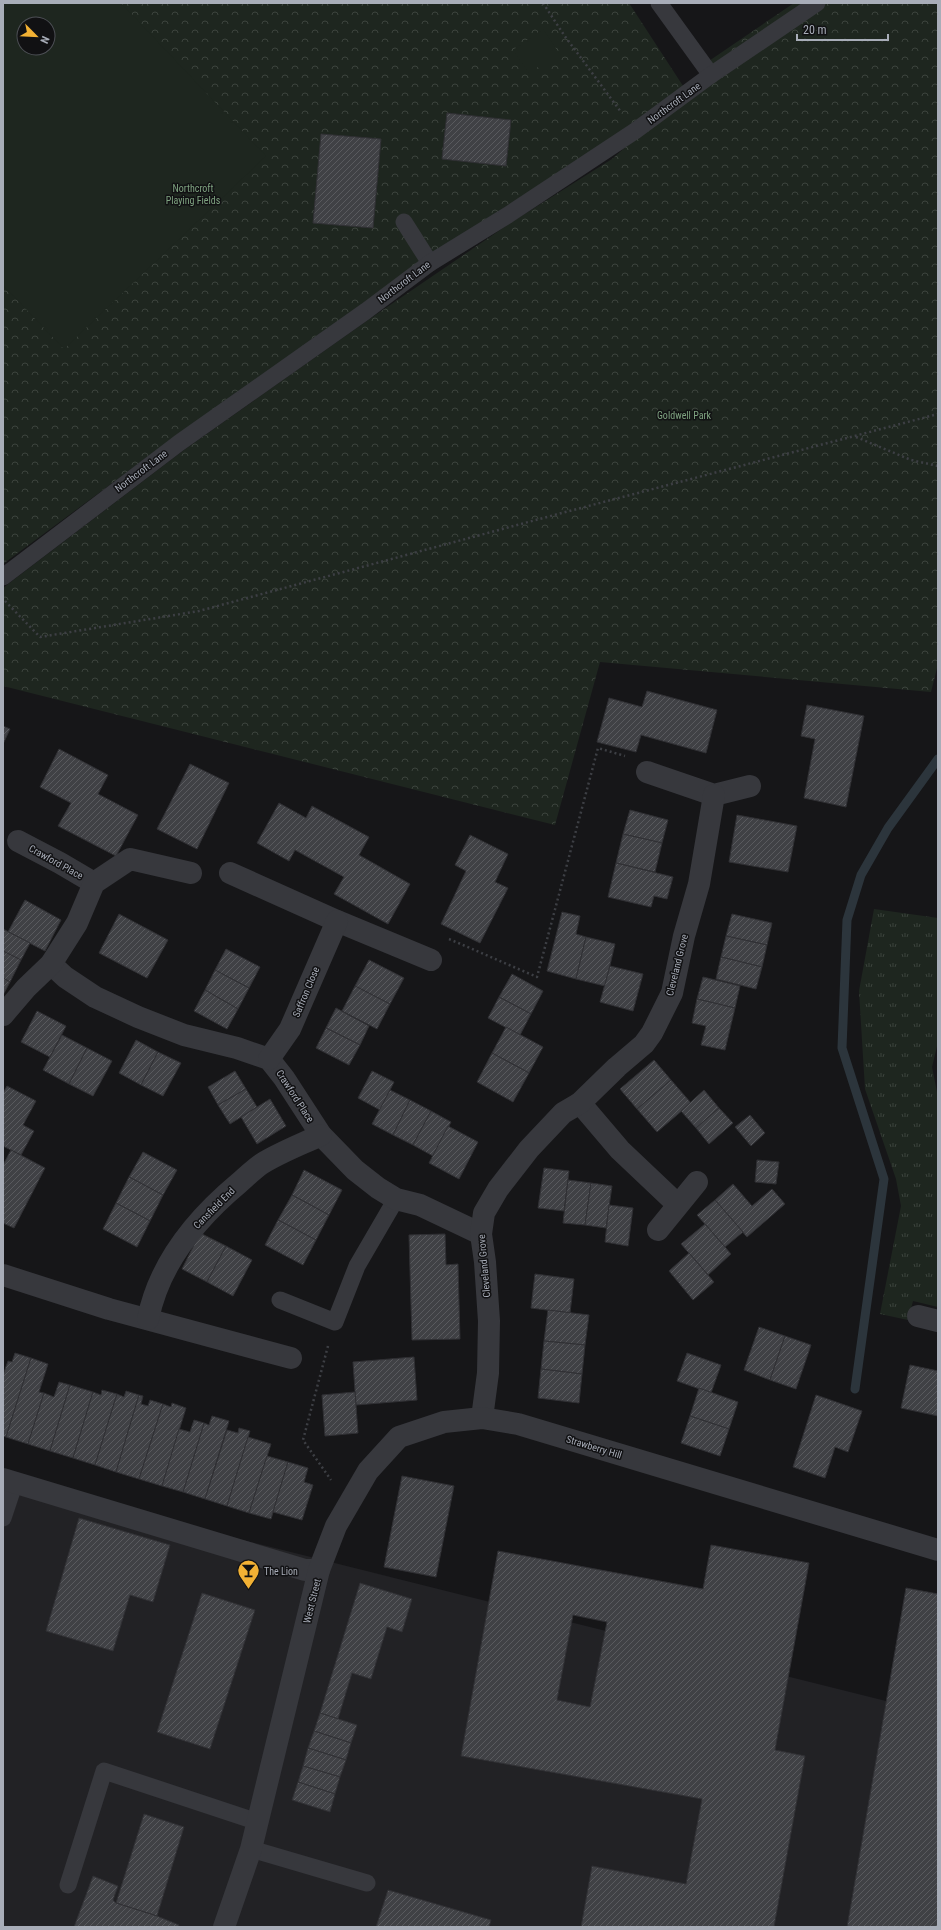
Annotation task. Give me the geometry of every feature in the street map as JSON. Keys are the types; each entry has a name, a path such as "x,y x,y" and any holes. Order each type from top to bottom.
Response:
{"street":[{"path":"647,772 714,795 750,786"},
{"name":"Cleveland Grove","path":"482,1418 488,1373 489,1321 485,1262 481,1234 484,1213 498,1189 529,1149 563,1113 580,1103 617,1067 644,1044 652,1033 672,993 684,936 699,884 714,795"},
{"name":"Crawford Place","path":"18,841 94,883"},
{"name":"Crawford Place","path":"3,1015 26,988 51,964 77,923 94,883 130,859 191,873"},
{"path":"230,873 337,921 432,960"},
{"name":"Saffron Close","path":"269,1059 290,1030 337,921"},
{"name":"Crawford Place","path":"51,964 65,977 95,997 138,1017 184,1035 237,1048 269,1059 284,1078 321,1135 355,1170 378,1188 396,1199 420,1205 481,1234"},
{"path":"580,1103 620,1150 677,1204"},
{"name":"Cansfield End","path":"148,1319 152,1300 167,1265 194,1226 262,1163 321,1135"},
{"path":"658,1230 677,1204 697,1182"},
{"path":"3,1275 148,1319 291,1358"},
{"name":"Strawberry Hill","path":"319,1570 336,1526 348,1504 368,1471 399,1436 444,1422 482,1418 525,1426 938,1550"},
{"name":"West Street","path":"9,1480 305,1570 319,1570 251,1849 224,1927"}],"lane":[{"path":"792,20 796,3"},
{"name":"Northcroft Lane","path":"3,577 179,443 360,316 430,263 508,215 635,131 712,75 817,3"},
{"path":"663,8 712,75"},
{"path":"404,222 430,263"},
{"path":"280,1300 335,1322 357,1266 396,1199"},
{"path":"3,1518 9,1480"},
{"path":"68,1885 104,1771 258,1822"},
{"path":"251,1849 367,1883"}],"path":[{"path":"543,3 564,35 635,131"},
{"path":"3,598 40,636 199,611 558,514 938,414"},
{"path":"855,436 911,460 938,466"},
{"path":"432,960 448,939 537,978 598,748 646,762 647,772"},
{"path":"335,1322 303,1440 348,1504"}],"shaded area":[{"path":"3,1480 938,1714 938,1927 3,1927"}],"green space":[{"name":"Northcroft Playing Fields","path":"3,3 629,3 685,89 169,441 3,564"},
{"path":"3,3 121,3 266,156 64,349 3,285"},
{"name":"Goldwell Park","path":"794,3 938,3 938,664 931,692 600,662 555,825 3,686 3,588 184,450 371,318 512,222 612,159 712,71 706,63"},
{"path":"543,29 559,53 529,73 513,50"},
{"path":"874,909 938,918 938,1042 932,1067 938,1097 938,1307 913,1301 908,1320 880,1314 901,1206 896,1179 865,1089 859,991"}],"building":[{"path":"447,113 511,120 506,166 442,159"},
{"path":"321,134 381,139 373,228 313,223"},
{"path":"647,691 717,710 706,753 641,735 636,752 597,742 609,698 642,707"},
{"path":"807,705 864,716 846,807 804,798 815,739 801,736"},
{"path":"3,726 10,729 3,744"},
{"path":"59,749 108,775 98,794 138,815 116,856 58,826 71,803 40,787"},
{"path":"190,764 229,783 197,849 157,829"},
{"path":"279,803 306,818 312,806 369,837 359,855 410,884 388,924 334,894 344,877 295,850 289,861 257,843"},
{"path":"630,810 668,820 662,843 623,834"},
{"path":"737,815 797,826 788,872 729,862"},
{"path":"623,834 662,843 655,872 616,863"},
{"path":"470,835 508,854 495,882 508,888 480,943 441,924 466,871 455,865"},
{"path":"616,863 673,877 667,899 654,896 651,907 608,897"},
{"path":"25,900 61,920 45,951 8,932"},
{"path":"562,912 580,916 576,934 586,937 576,979 547,971"},
{"path":"119,914 168,940 147,978 99,953"},
{"path":"732,914 772,923 767,945 726,936"},
{"path":"3,929 30,943 21,960 3,951"},
{"path":"726,936 767,945 762,967 721,957"},
{"path":"586,937 615,944 605,986 576,979"},
{"path":"226,949 260,967 249,988 215,970"},
{"path":"3,951 21,960 10,982 3,978"},
{"path":"721,957 762,967 756,989 716,979"},
{"path":"369,960 404,978 390,1004 355,986"},
{"path":"610,966 643,974 633,1011 600,1002"},
{"path":"215,970 249,988 238,1009 205,990"},
{"path":"512,974 543,991 531,1014 499,997"},
{"path":"703,977 740,986 735,1008 697,999"},
{"path":"3,978 10,982 3,995"},
{"path":"355,986 390,1004 377,1029 342,1011"},
{"path":"205,990 238,1009 227,1029 194,1011"},
{"path":"499,997 531,1014 520,1035 488,1018"},
{"path":"697,999 735,1008 725,1050 701,1045 706,1026 692,1023"},
{"path":"336,1008 369,1026 360,1045 326,1028"},
{"path":"37,1011 66,1026 50,1057 21,1042"},
{"path":"506,1027 543,1047 529,1073 492,1053"},
{"path":"326,1028 360,1045 349,1065 316,1048"},
{"path":"62,1035 87,1048 69,1084 43,1070"},
{"path":"136,1040 158,1052 141,1085 119,1073"},
{"path":"87,1048 112,1061 93,1096 69,1084"},
{"path":"158,1052 181,1063 163,1096 141,1085"},
{"path":"492,1053 529,1073 513,1102 477,1082"},
{"path":"654,1060 671,1080 637,1109 620,1089"},
{"path":"235,1071 246,1089 218,1105 208,1087"},
{"path":"372,1071 394,1082 380,1110 358,1098"},
{"path":"671,1080 691,1103 657,1132 637,1109"},
{"path":"7,1086 36,1101 23,1125 34,1131 21,1155 3,1146 3,1093"},
{"path":"246,1089 257,1107 230,1124 218,1105"},
{"path":"390,1090 410,1100 393,1135 372,1124"},
{"path":"704,1090 719,1108 696,1128 681,1111"},
{"path":"270,1099 286,1126 257,1144 241,1117"},
{"path":"410,1100 431,1111 413,1145 393,1135"},
{"path":"719,1108 733,1123 709,1144 696,1128"},
{"path":"431,1111 451,1122 433,1156 413,1145"},
{"path":"750,1115 765,1133 751,1146 735,1127"},
{"path":"448,1126 478,1142 459,1179 429,1163"},
{"path":"11,1150 45,1168 14,1228 3,1223 3,1165"},
{"path":"143,1152 177,1170 163,1195 129,1177"},
{"path":"757,1160 779,1162 776,1184 755,1182"},
{"path":"544,1168 569,1171 564,1211 538,1208"},
{"path":"304,1170 342,1190 329,1215 292,1195"},
{"path":"129,1177 163,1195 150,1221 116,1203"},
{"path":"568,1180 591,1183 585,1225 563,1223"},
{"path":"591,1183 612,1186 606,1228 585,1225"},
{"path":"733,1184 752,1206 772,1189 785,1204 747,1237 715,1200"},
{"path":"292,1195 329,1215 316,1240 278,1220"},
{"path":"715,1200 743,1232 725,1247 697,1215"},
{"path":"116,1203 150,1221 137,1247 103,1229"},
{"path":"609,1205 633,1208 628,1246 605,1242"},
{"path":"278,1220 316,1240 303,1265 265,1245"},
{"path":"705,1224 731,1254 708,1275 681,1244"},
{"path":"200,1233 226,1246 207,1282 182,1269"},
{"path":"445,1234 446,1265 458,1264 460,1339 412,1340 409,1235"},
{"path":"226,1246 252,1260 233,1296 207,1282"},
{"path":"689,1253 714,1282 693,1300 669,1271"},
{"path":"535,1274 574,1279 570,1313 531,1308"},
{"path":"548,1310 589,1315 585,1345 544,1341"},
{"path":"759,1327 785,1336 770,1380 744,1370"},
{"path":"785,1336 811,1345 796,1389 770,1380"},
{"path":"544,1341 585,1345 582,1374 541,1369"},
{"path":"15,1353 31,1358 6,1437 3,1436 3,1375 8,1361 12,1362"},
{"path":"687,1353 721,1365 711,1393 677,1381"},
{"path":"414,1357 417,1400 356,1405 353,1362"},
{"path":"31,1358 48,1364 39,1392 44,1393 28,1444 6,1437"},
{"path":"910,1365 938,1371 938,1416 901,1408"},
{"path":"541,1369 582,1374 579,1403 538,1398"},
{"path":"59,1382 70,1385 50,1451 28,1444 44,1393 54,1397"},
{"path":"70,1385 93,1392 73,1458 50,1451"},
{"path":"699,1388 738,1402 729,1429 690,1416"},
{"path":"102,1390 117,1394 95,1465 73,1458 93,1392 101,1395"},
{"path":"126,1391 139,1395 116,1472 95,1465 117,1394 124,1397"},
{"path":"355,1392 358,1433 325,1436 322,1395"},
{"path":"139,1395 143,1396 141,1404 148,1406 150,1400 163,1404 139,1479 116,1472"},
{"path":"816,1395 862,1411 848,1452 835,1447 825,1478 793,1467"},
{"path":"172,1403 186,1408 162,1486 139,1479 163,1404 171,1407"},
{"path":"212,1416 229,1421 205,1499 183,1492 204,1423 209,1425"},
{"path":"690,1416 729,1429 720,1456 681,1443"},
{"path":"194,1420 204,1423 183,1492 162,1486 179,1429 190,1432"},
{"path":"239,1428 250,1431 227,1506 205,1499 227,1430 238,1433"},
{"path":"248,1437 271,1444 249,1513 227,1506"},
{"path":"267,1456 288,1462 271,1519 249,1513"},
{"path":"288,1462 308,1468 304,1482 313,1485 302,1520 273,1512"},
{"path":"402,1476 454,1486 436,1577 384,1567"},
{"path":"79,1518 170,1545 153,1602 130,1595 113,1651 46,1631"},
{"path":"711,1545 809,1563 775,1750 805,1756 774,1927 581,1927 592,1866 686,1884 702,1799 461,1756 498,1551 703,1589","holes":["573,1615 607,1622 590,1707 557,1700"]},
{"path":"360,1583 412,1599 402,1632 387,1627 371,1679 352,1673 338,1719 320,1713"},
{"path":"906,1588 938,1594 938,1927 847,1927"},
{"path":"202,1593 255,1610 210,1749 157,1732"},
{"path":"320,1713 357,1725 351,1743 314,1731"},
{"path":"314,1731 351,1743 346,1760 308,1748"},
{"path":"308,1748 346,1760 340,1777 303,1766"},
{"path":"303,1766 340,1777 335,1794 298,1782"},
{"path":"298,1782 335,1794 330,1812 292,1800"},
{"path":"144,1814 184,1827 157,1916 116,1903"},
{"path":"93,1876 118,1886 113,1900 116,1903 157,1916 179,1925 178,1927 74,1927"},
{"path":"388,1890 491,1920 489,1927 376,1927"}],"waterway":[{"path":"855,1389 884,1179 842,1048 847,920 861,875 888,828 938,759"}],"place":[{"name":"The Lion","path":"248,1590"}]}
